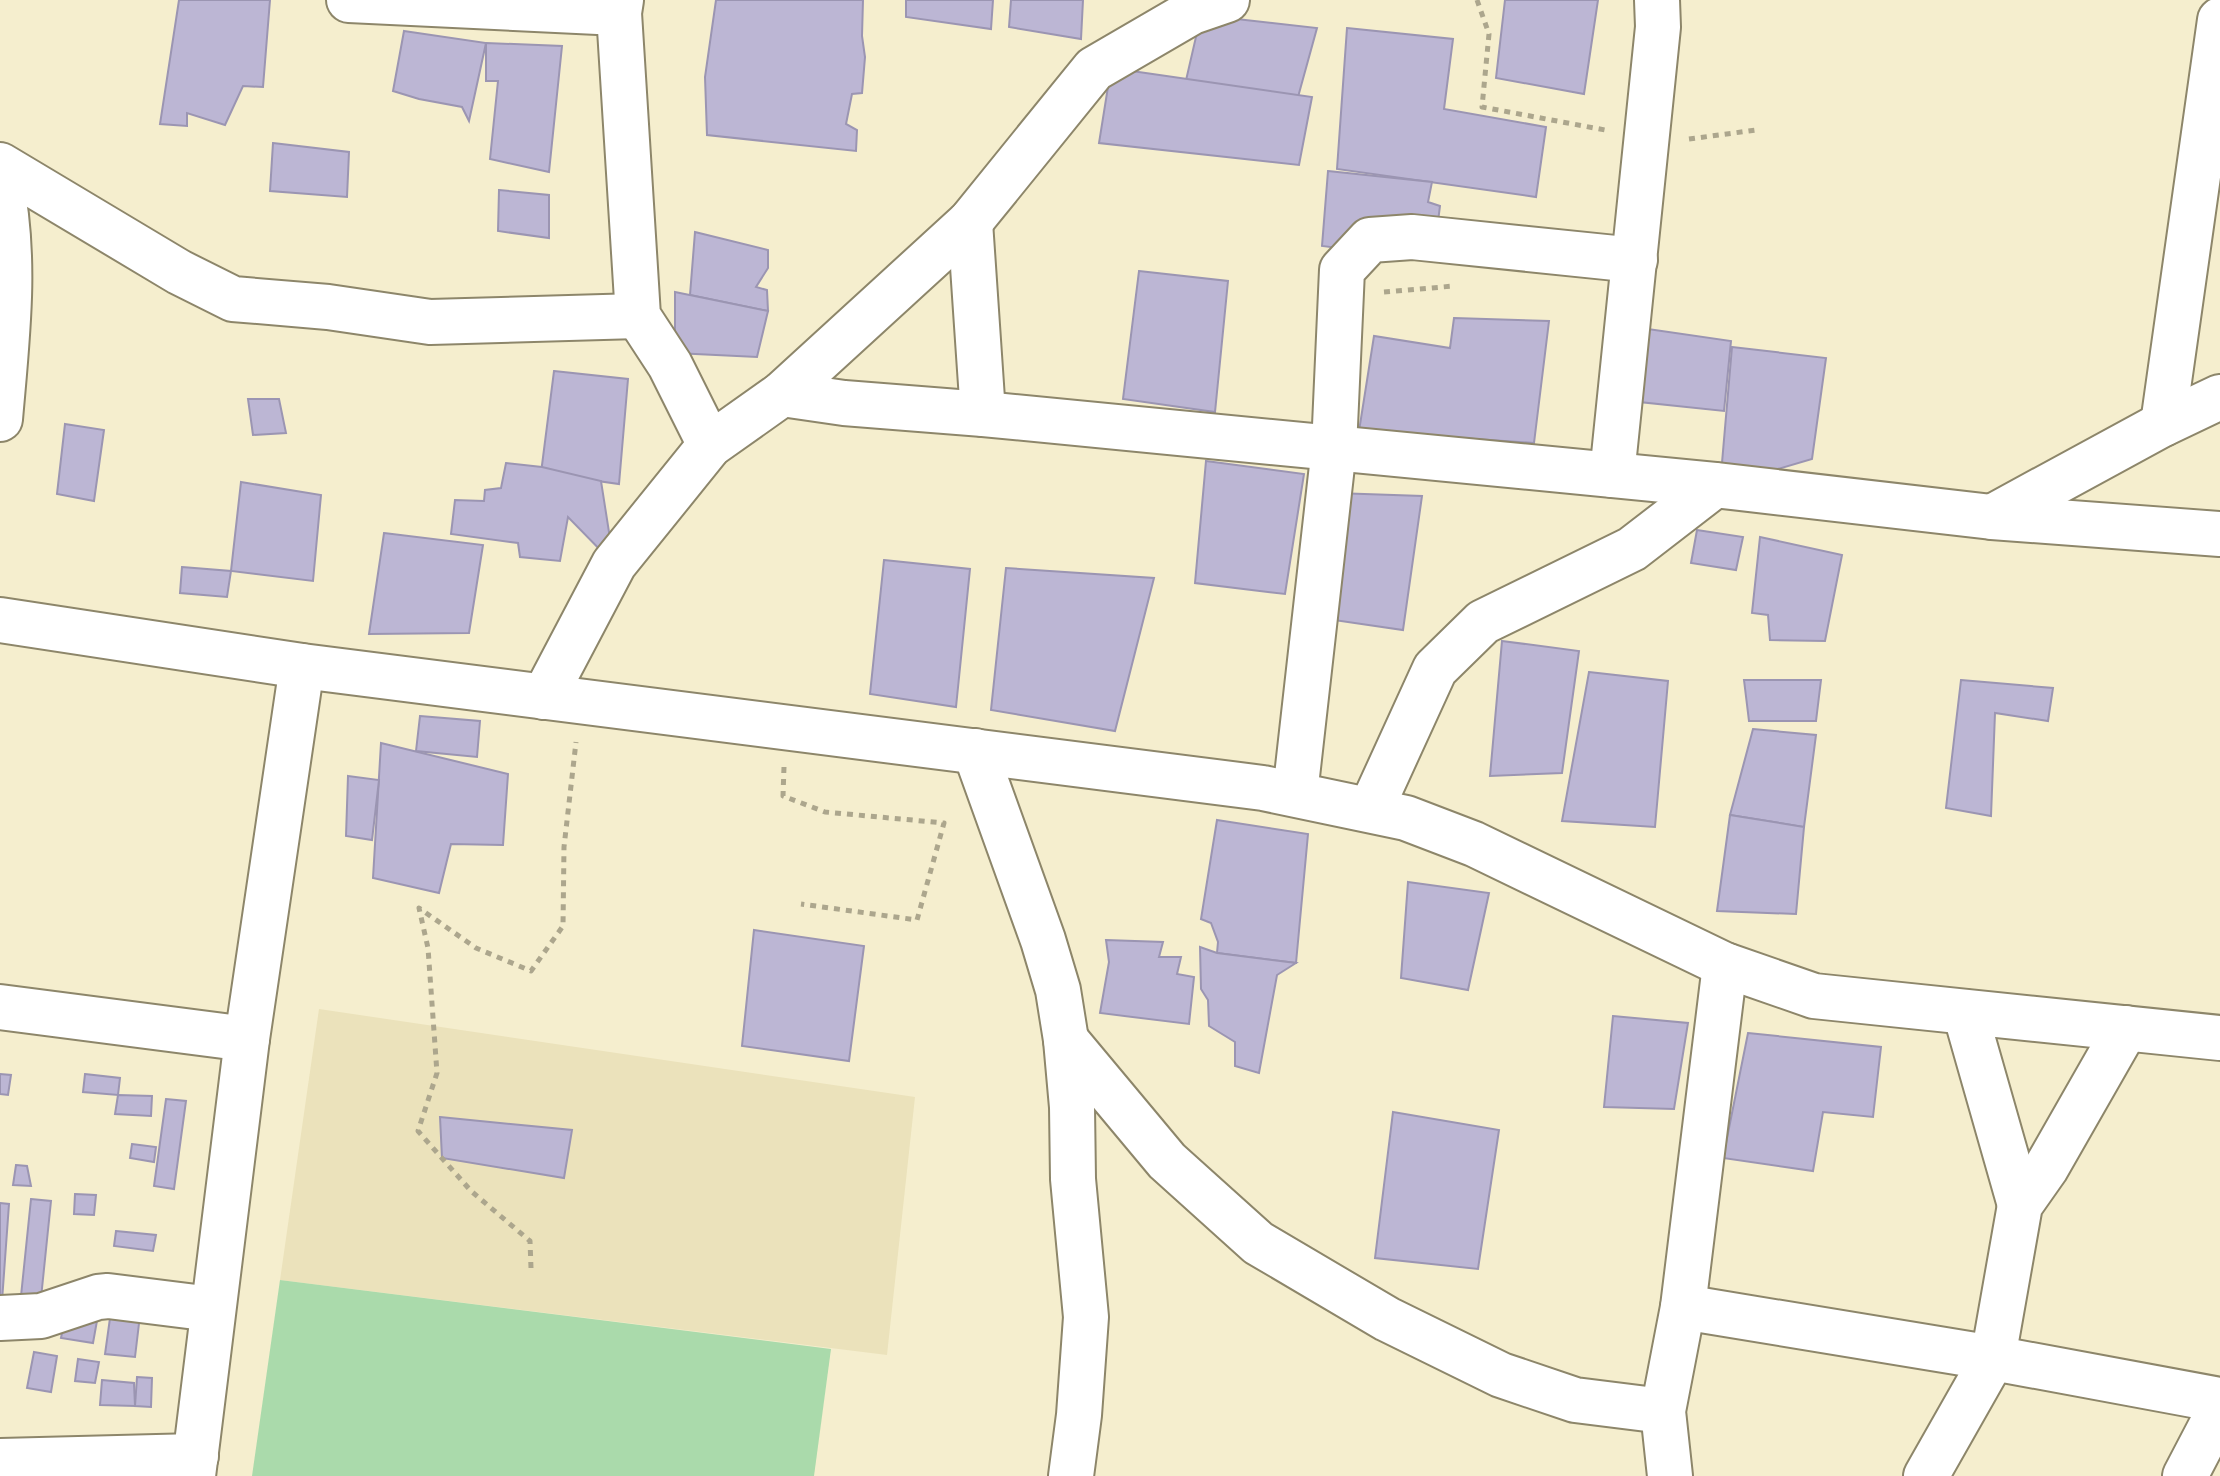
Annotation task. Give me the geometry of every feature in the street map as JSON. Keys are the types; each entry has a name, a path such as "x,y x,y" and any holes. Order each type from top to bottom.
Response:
{"street":[{"path":"562,699 614,564 710,445 782,394 970,222 1094,69 1192,12 1227,0"},
{"path":"1612,475 1658,27 1657,0"},
{"path":"365,1 620,7 638,316 670,365 710,445"},
{"path":"2163,424 2214,94 2220,20"},
{"path":"0,165 179,272 233,299 328,307 430,322 638,316"},
{"path":"0,178 10,250 11,294 0,419"},
{"path":"970,222 983,414"},
{"path":"1295,794 1334,448 1342,270 1370,240 1412,237 1635,260"},
{"path":"782,394 844,403 1715,485 1992,517 2220,534"},
{"path":"1992,517 2163,424 2220,397"},
{"path":"1371,809 1435,669 1483,622 1632,549 1715,485"},
{"path":"0,620 302,666 1295,794 1406,818 1474,844 1725,965 1814,996 2220,1038"},
{"path":"0,1461 194,1466 247,1039 302,666"},
{"path":"975,751 1043,940 1058,990 1066,1040 1072,1107 1073,1179 1086,1317 1071,1476"},
{"path":"1670,1476 1663,1411 1683,1307 1725,965"},
{"path":"0,1007 247,1039"},
{"path":"1965,1012 2020,1205"},
{"path":"1926,1476 1993,1358 2020,1205 2046,1168 2126,1028"},
{"path":"1066,1040 1167,1161 1258,1243 1387,1319 1501,1375 1575,1400 1663,1411"},
{"path":"0,1318 41,1316 108,1296 212,1309"},
{"path":"1683,1307 1993,1358 2220,1400"},
{"path":"2185,1476 2220,1409"}],"path":[{"path":"1477,0 1489,34 1482,107 1664,142 1756,130"},
{"path":"1373,293 1467,285"},
{"path":"531,1268 530,1241 471,1191 418,1131 437,1073 428,948 419,908 476,948 531,971 563,926 562,699"},
{"path":"786,728 783,796 825,812 944,823 917,920 801,904"}],"shaded area":[{"path":"319,1009 915,1097 887,1355 280,1280"}],"green space":[{"path":"280,1280 831,1349 814,1476 252,1476"}],"building":[{"path":"179,0 270,0 263,87 243,86 225,125 187,113 187,126 160,124"},
{"path":"716,0 863,0 865,57 862,93 852,94 846,124 857,130 856,151 707,135 705,77"},
{"path":"906,0 993,0 991,29 906,17"},
{"path":"1011,0 1083,0 1081,39 1009,27"},
{"path":"1505,0 1598,0 1584,94 1496,78"},
{"path":"1201,15 1317,28 1298,97 1184,89"},
{"path":"1347,28 1453,39 1444,109 1546,127 1536,197 1337,169"},
{"path":"404,31 486,43 469,121 462,107 393,91"},
{"path":"486,43 562,46 549,172 490,159 498,81 486,81"},
{"path":"1111,68 1312,97 1299,165 1099,143"},
{"path":"273,143 349,152 347,197 270,191"},
{"path":"1328,171 1432,182 1428,202 1440,206 1433,260 1322,246"},
{"path":"499,190 549,195 549,238 498,231"},
{"path":"695,232 768,250 768,268 756,287 767,290 768,311 690,295"},
{"path":"1139,271 1228,281 1215,412 1123,399"},
{"path":"675,292 768,311 757,357 675,353"},
{"path":"1454,318 1549,321 1534,443 1359,431 1374,336 1450,348"},
{"path":"1641,328 1731,341 1724,411 1630,401"},
{"path":"1732,347 1826,358 1812,459 1720,486"},
{"path":"554,371 628,379 619,484 541,473"},
{"path":"248,399 279,399 286,433 253,435"},
{"path":"65,424 104,430 94,501 57,494"},
{"path":"1206,461 1304,474 1285,594 1195,583"},
{"path":"506,463 542,467 601,481 614,564 568,517 560,561 520,557 518,543 451,534 455,500 484,501 485,490 501,488"},
{"path":"241,482 321,495 313,581 231,571"},
{"path":"1335,493 1422,496 1403,630 1320,618"},
{"path":"1697,530 1743,537 1736,570 1691,563"},
{"path":"384,533 483,545 469,633 369,634"},
{"path":"1760,537 1842,555 1825,641 1770,640 1768,615 1752,613"},
{"path":"884,560 970,569 956,707 870,694"},
{"path":"182,567 231,571 227,597 180,593"},
{"path":"1006,568 1154,578 1115,731 991,710"},
{"path":"1502,641 1579,651 1562,773 1490,776"},
{"path":"1589,672 1668,681 1655,827 1562,821"},
{"path":"1744,680 1821,680 1816,721 1749,721"},
{"path":"1961,680 2053,688 2048,721 1995,713 1991,816 1946,808"},
{"path":"420,716 480,721 477,757 416,751"},
{"path":"1753,729 1816,735 1804,827 1730,815"},
{"path":"381,743 508,774 503,845 451,844 439,893 373,878"},
{"path":"348,776 379,780 372,840 346,836"},
{"path":"1730,815 1804,827 1796,914 1717,911"},
{"path":"1217,820 1308,834 1296,963 1217,953 1218,942 1211,923 1201,919"},
{"path":"1408,882 1489,893 1468,990 1401,978"},
{"path":"754,930 864,946 849,1061 742,1046"},
{"path":"1106,940 1163,942 1159,957 1181,957 1177,974 1194,977 1189,1024 1100,1013 1109,962"},
{"path":"1200,947 1217,953 1296,963 1277,975 1259,1073 1235,1066 1235,1042 1209,1026 1208,1000 1201,989"},
{"path":"1613,1016 1688,1023 1674,1109 1604,1107"},
{"path":"1748,1033 1881,1047 1873,1117 1823,1112 1813,1171 1723,1158"},
{"path":"0,1074 11,1075 8,1095 0,1094"},
{"path":"85,1074 120,1078 118,1095 83,1092"},
{"path":"118,1095 152,1096 151,1116 115,1114"},
{"path":"166,1099 186,1101 174,1189 154,1186"},
{"path":"1393,1112 1499,1130 1478,1269 1375,1258"},
{"path":"440,1117 572,1130 564,1178 442,1158"},
{"path":"132,1144 156,1147 154,1162 130,1158"},
{"path":"16,1165 27,1166 31,1186 13,1185"},
{"path":"75,1194 96,1195 94,1215 74,1214"},
{"path":"31,1199 51,1201 41,1298 21,1296"},
{"path":"0,1203 9,1204 2,1301 0,1301"},
{"path":"116,1231 156,1235 153,1251 114,1246"},
{"path":"69,1298 100,1304 93,1343 61,1338"},
{"path":"111,1311 140,1315 135,1357 105,1354"},
{"path":"34,1352 57,1356 51,1392 27,1388"},
{"path":"78,1359 99,1362 95,1383 75,1381"},
{"path":"137,1377 152,1378 151,1407 135,1406"},
{"path":"102,1380 134,1383 135,1406 100,1405"}]}
